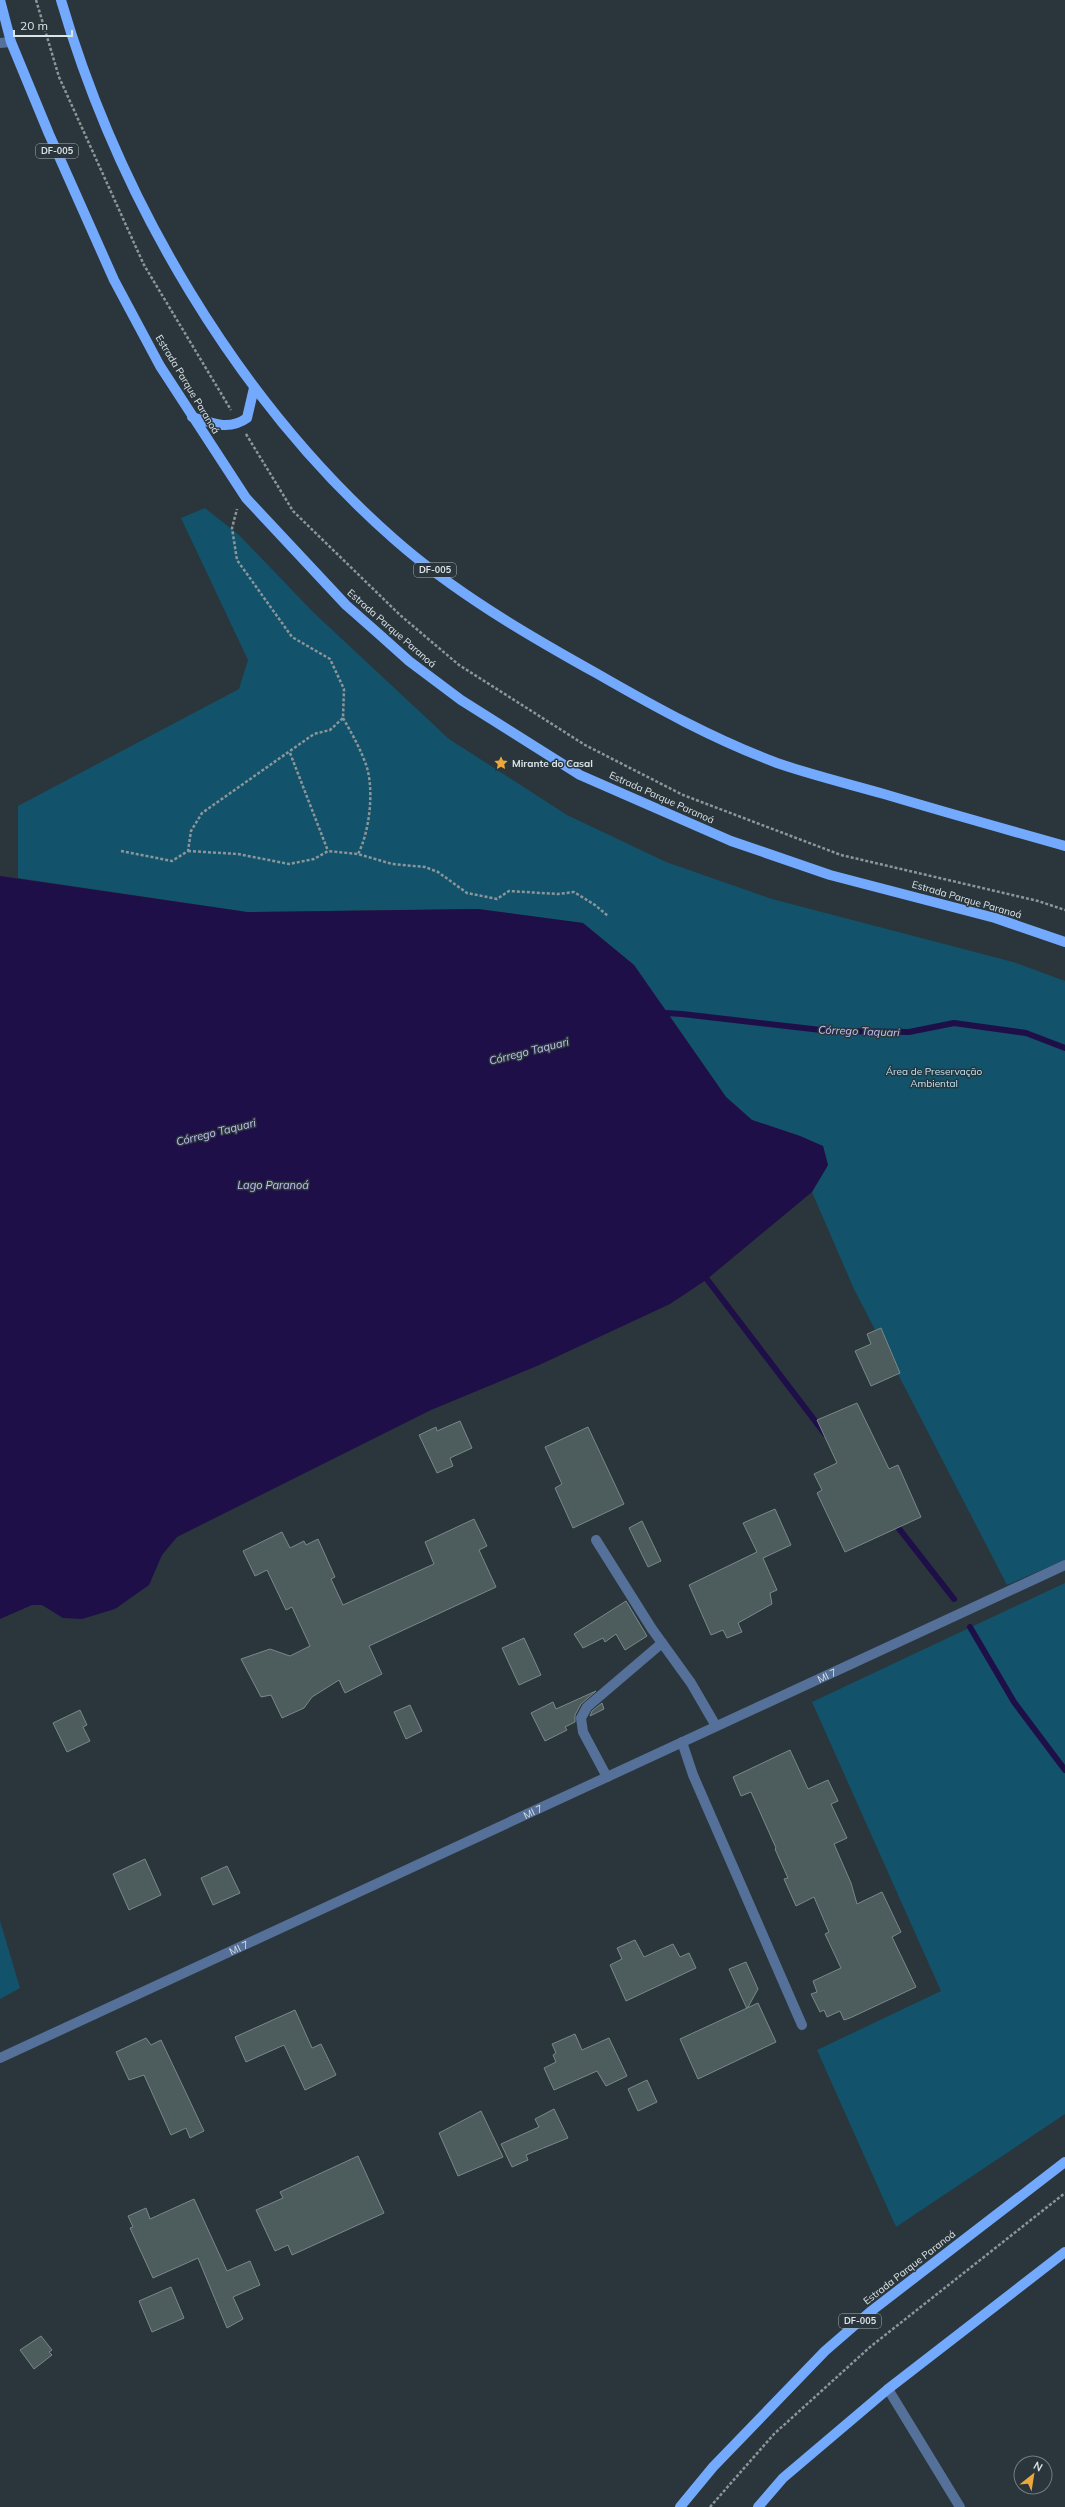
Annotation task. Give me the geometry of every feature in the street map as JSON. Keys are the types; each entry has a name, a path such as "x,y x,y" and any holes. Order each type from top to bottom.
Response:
{"main road":[{"name":"Estrada Parque Paranoá","path":"0,0 10,42 114,280 160,366 246,498 346,605 409,661 461,700 580,775 739,844 830,875 995,918 1065,942"},
{"name":"DF-005","path":"61,0 78,55 114,147 203,314 254,388 324,470 394,540 480,604 549,647 682,722 779,764 1065,846"},
{"path":"192,417 216,425 229,426 239,424 247,418 254,388"},
{"name":"Estrada Parque Paranoá","path":"680,2507 713,2467 825,2351 870,2312 1065,2162"},
{"path":"758,2507 783,2478 888,2389 1065,2252"}],"street":[{"path":"0,43 10,42"},
{"path":"596,1540 662,1643 690,1683 716,1726"},
{"name":"MI 7","path":"0,2058 1065,1565"},
{"path":"607,1777 583,1732 581,1718 587,1708 662,1643"},
{"path":"682,1742 693,1775 802,2025"},
{"path":"888,2389 960,2507"}],"path":[{"path":"36,0 59,77 144,265 293,512 400,615 459,665 585,745 683,796 841,856 1038,901 1065,910"},
{"path":"246,498 236,512 232,528 237,560 292,637 330,659 344,688 343,718 366,762 371,785 366,839 358,854"},
{"path":"188,851 191,831 202,813 290,753 314,734 330,730 343,718"},
{"path":"290,753 328,851"},
{"path":"121,851 172,862 188,851 238,854 289,864 314,859 328,851 358,854 392,864 425,867 438,872 467,893 496,899 509,891 558,894 574,892 595,905 608,916"},
{"path":"710,2507 774,2434 870,2347 1065,2193"}],"green space":[{"name":"Área de Preservação Ambiental","path":"205,508 239,535 313,612 449,739 567,815 666,862 772,899 1013,962 1065,981 1065,1560 1007,1585 854,1289 812,1192 828,1165 823,1146 800,1136 752,1120 726,1097 634,965 583,923 478,909 247,912 18,878 18,806 239,689 248,660 181,518"},
{"path":"1065,1583 1065,2114 896,2227 817,2050 941,1991 812,1702"},
{"path":"0,1921 20,1988 0,1999"}],"water":[{"name":"Lago Paranoá","path":"0,876 247,912 478,909 583,923 634,965 726,1097 752,1120 800,1136 823,1146 828,1165 812,1192 706,1280 670,1304 537,1366 431,1410 177,1537 162,1555 149,1585 115,1609 82,1619 63,1618 42,1605 32,1605 0,1619"}],"building":[{"path":"881,1328 900,1373 871,1386 855,1351 871,1344 867,1334"},
{"path":"857,1403 889,1469 898,1465 921,1517 845,1552 817,1493 822,1490 814,1474 837,1463 817,1420"},
{"path":"460,1421 472,1448 450,1458 453,1466 437,1473 419,1435 436,1427 437,1431"},
{"path":"588,1427 624,1504 573,1528 555,1488 562,1484 545,1447"},
{"path":"775,1509 791,1545 763,1558 777,1590 770,1593 772,1604 738,1623 742,1632 727,1638 723,1630 711,1635 689,1585 757,1552 743,1523"},
{"path":"474,1519 487,1546 479,1550 496,1587 369,1646 382,1674 345,1693 339,1680 312,1697 304,1708 282,1718 271,1695 261,1697 241,1659 270,1649 290,1656 310,1646 292,1607 286,1610 267,1570 255,1576 243,1551 282,1532 290,1548 304,1541 306,1545 318,1539 335,1577 331,1579 343,1605 434,1564 425,1542"},
{"path":"642,1521 661,1561 648,1567 629,1528"},
{"path":"626,1601 647,1636 625,1650 616,1634 605,1642 603,1638 583,1648 574,1634"},
{"path":"524,1638 541,1675 519,1685 502,1648"},
{"path":"596,1691 581,1704 575,1715 575,1722 565,1727 567,1730 545,1741 531,1713 553,1702 556,1709"},
{"path":"602,1703 604,1709 590,1716 592,1711"},
{"path":"410,1705 422,1731 406,1739 394,1712"},
{"path":"80,1710 87,1725 83,1727 90,1741 67,1752 53,1723"},
{"path":"790,1750 808,1789 828,1780 838,1801 831,1804 847,1838 834,1844 851,1883 857,1904 882,1892 901,1932 892,1937 916,1987 844,2020 840,2011 827,2017 824,2010 820,2012 811,1994 817,1992 813,1981 841,1968 825,1934 829,1932 814,1897 796,1906 784,1879 788,1878 751,1792 741,1796 733,1777"},
{"path":"145,1859 161,1895 129,1910 113,1874"},
{"path":"227,1866 240,1893 213,1905 201,1878"},
{"path":"635,1940 644,1957 673,1944 680,1957 689,1953 696,1968 626,2001 610,1965 622,1959 617,1948"},
{"path":"746,1962 758,1989 747,2009 729,1969"},
{"path":"758,2003 776,2042 698,2079 680,2039"},
{"path":"295,2010 312,2048 321,2044 336,2075 305,2090 284,2045 246,2062 235,2037"},
{"path":"575,2034 582,2050 609,2038 627,2076 606,2086 597,2071 554,2090 544,2068 556,2062 553,2055 556,2053 552,2044"},
{"path":"146,2038 151,2045 161,2040 204,2131 190,2138 186,2128 171,2135 144,2075 129,2080 116,2052"},
{"path":"647,2080 657,2102 638,2111 628,2089"},
{"path":"554,2109 568,2138 526,2155 528,2160 512,2167 501,2144 539,2127 535,2119"},
{"path":"481,2111 503,2157 458,2176 439,2133"},
{"path":"358,2156 384,2213 292,2255 288,2245 275,2251 256,2210 283,2198 280,2192"},
{"path":"194,2199 227,2271 250,2261 260,2285 233,2297 243,2319 227,2328 198,2258 153,2278 130,2228 133,2227 128,2216 146,2208 150,2219"},
{"path":"171,2287 184,2318 152,2332 139,2301"},
{"path":"41,2336 52,2350 49,2352 52,2355 34,2369 20,2350"}],"waterway":[{"name":"Córrego Taquari","path":"659,1015 666,1013 682,1014 830,1031 909,1032 954,1023 1026,1033 1065,1048"},
{"path":"703,1274 825,1434"},
{"path":"893,1521 954,1599"},
{"path":"970,1627 1014,1702 1065,1770"}],"place":[{"name":"Mirante do Casal","path":"501,763"}]}
